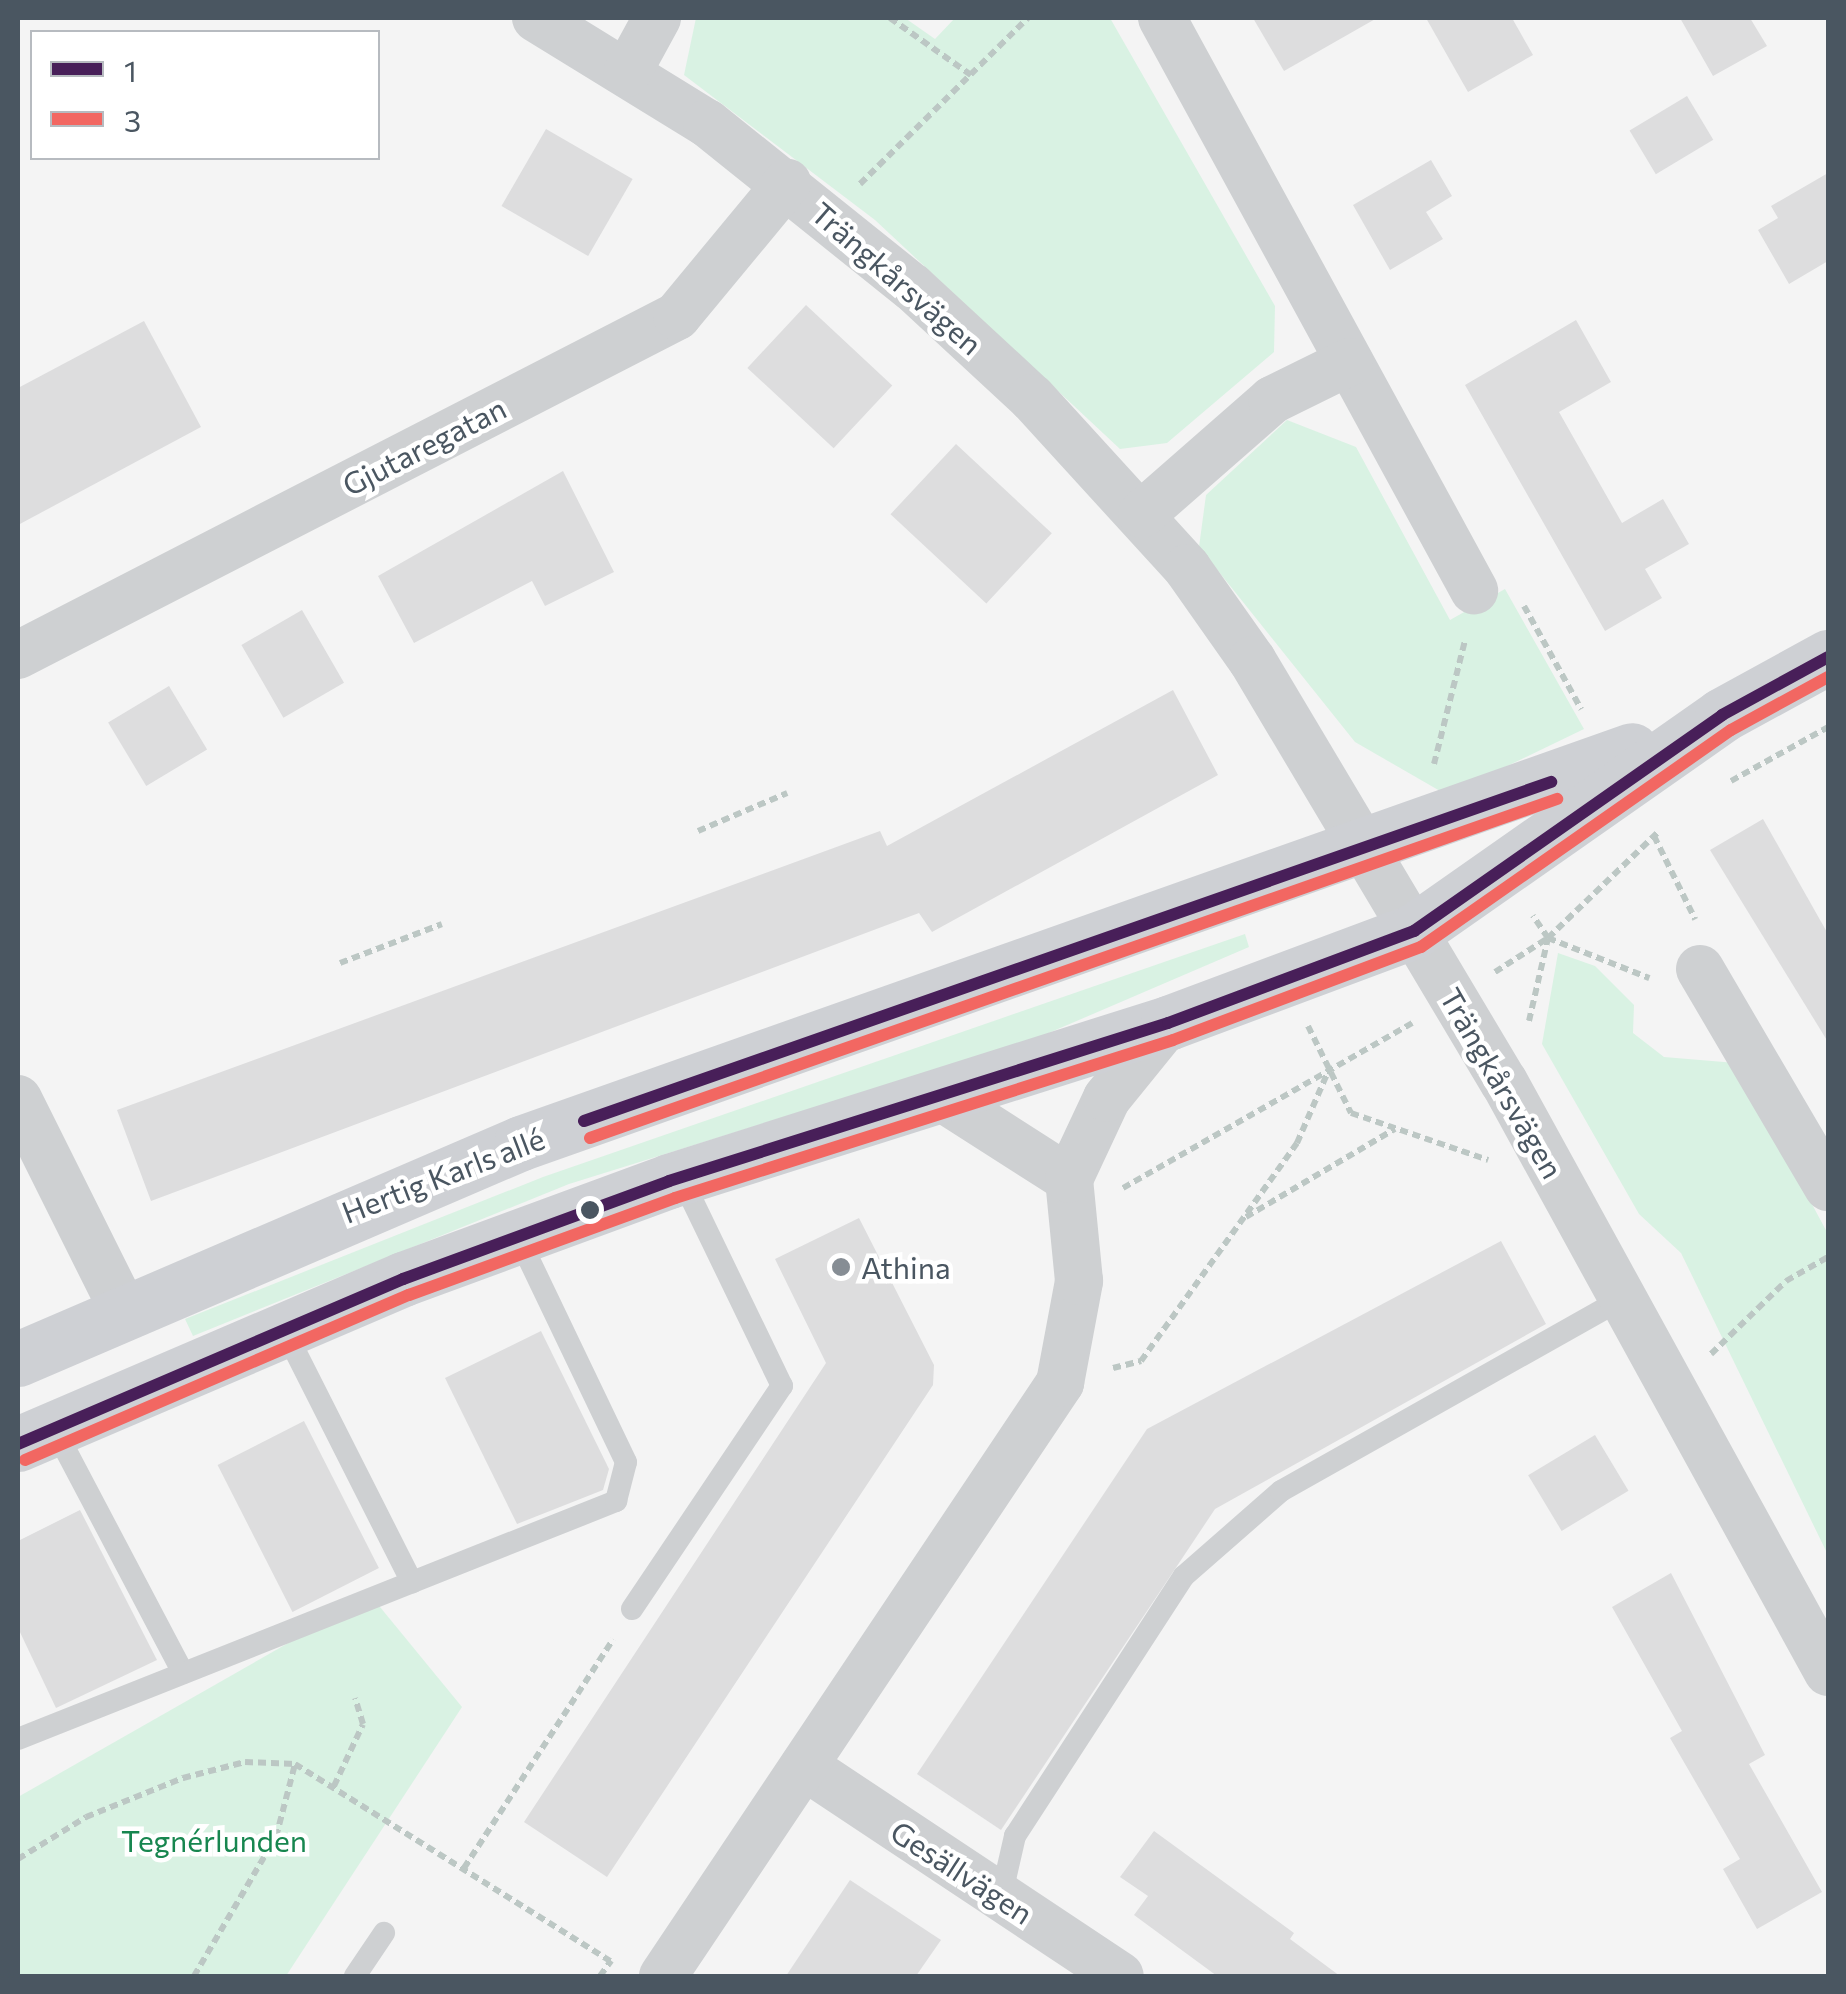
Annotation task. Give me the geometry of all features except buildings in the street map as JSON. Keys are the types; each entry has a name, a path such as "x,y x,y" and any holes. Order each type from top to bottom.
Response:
{"main road":[{"path":"36,1436 284,1329 681,1177 1168,1023 1414,931 1722,715 1828,657"},
{"name":"Hertig Karls allé","path":"18,1359 521,1143 1364,848 1722,715"},
{"path":"125,1314 162,1379"}],"street":[{"name":"Trängkårsvägen","path":"536,18 627,73 786,183 1032,398 1142,514 1252,660 1504,1082 1669,1383 1824,1653"},
{"path":"627,73 657,18"},
{"path":"1162,18 1474,590"},
{"name":"Gjutaregatan","path":"18,655 677,316 786,183"},
{"path":"1142,514 1272,400 1349,362"},
{"path":"1700,970 1828,1187"},
{"path":"643,1973 804,1766 1060,1383 1079,1282 1069,1179 1107,1098 1168,1023"},
{"path":"942,1097 1069,1179"},
{"path":"18,1099 125,1314"},
{"name":"Gesällvägen","path":"804,1766 1120,1976"}],"lane":[{"path":"632,1609 782,1386 681,1177"},
{"path":"18,1738 616,1501 626,1462 518,1237"},
{"path":"1000,1896 1015,1836 1184,1576 1281,1491 1623,1298"},
{"path":"284,1329 412,1582"},
{"path":"36,1436 183,1673"},
{"path":"355,1976 384,1933"}],"path":[{"path":"890,18 971,74"},
{"path":"826,216 1028,18"},
{"path":"1442,782 1433,768 1474,590 1518,596 1588,720"},
{"path":"1718,788 1828,728"},
{"path":"698,831 787,793"},
{"path":"1496,972 1548,938 1669,822"},
{"path":"1525,905 1548,938 1653,979 1700,970 1695,917 1654,836"},
{"path":"340,963 442,924"},
{"path":"1504,1082 1524,1046 1548,938"},
{"path":"1118,1191 1396,1032"},
{"path":"1328,1072 1350,1113 1566,1194"},
{"path":"1060,1383 1141,1360 1297,1144 1328,1072"},
{"path":"1243,1218 1396,1128"},
{"path":"1669,1383 1743,1333 1786,1281 1828,1258"},
{"path":"464,1868 632,1609"},
{"path":"334,1786 364,1724 355,1698"},
{"path":"18,1859 86,1817 183,1778 245,1762 295,1764 643,1973"},
{"path":"194,1976 276,1837 295,1764"}],"green space":[{"path":"696,18 905,18 935,39 955,18 1110,18 1275,306 1274,352 1167,443 1120,449 875,220 684,75"},
{"path":"1287,420 1356,447 1450,620 1505,589 1584,729 1447,795 1355,742 1199,547 1206,495"},
{"path":"1245,934 1249,947 1037,1038 569,1184 193,1336 185,1319 543,1177"},
{"path":"1558,953 1595,966 1634,1005 1633,1033 1664,1057 1736,1063 1828,1234 1828,1555 1681,1253 1639,1214 1542,1044"},
{"name":"Tegnérlunden","path":"371,1596 462,1707 286,1976 18,1976 18,1797"}],"transit line":[{"name":"1","path":"18,1444 403,1279 669,1181 1168,1023 1414,931 1722,715 1828,657"},
{"name":"3","path":"25,1460 409,1295 675,1198 1173,1040 1421,947 1731,730 1828,677"},
{"name":"1","path":"584,1121 1551,782"},
{"name":"3","path":"590,1138 1557,799"}],"place":[{"name":"Athina","path":"841,1267"}]}
